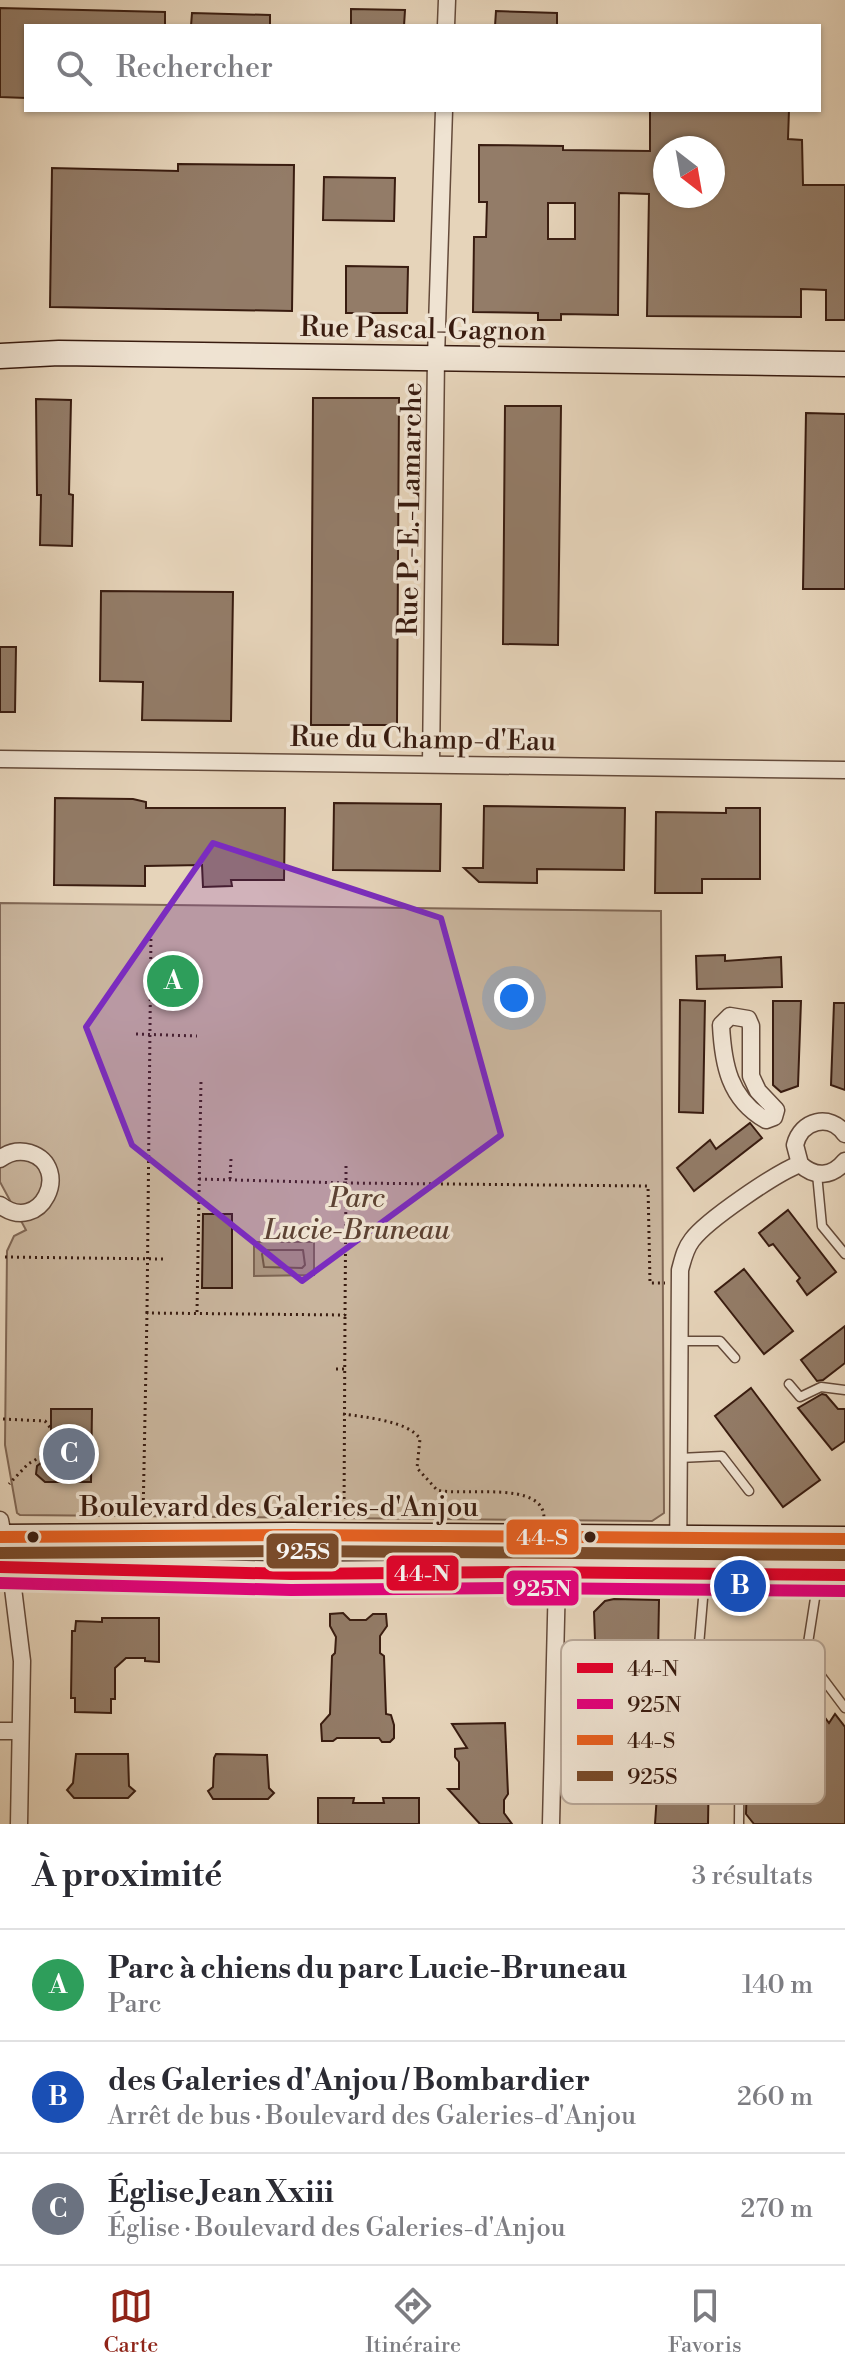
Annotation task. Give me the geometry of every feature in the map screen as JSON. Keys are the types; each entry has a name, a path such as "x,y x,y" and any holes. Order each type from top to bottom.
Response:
{"street":[{"path":"446,24 447,0"},
{"name":"Rue P.-E.-Lamarche","path":"431,764 436,357 444,112"},
{"name":"Rue Pascal-Gagnon","path":"0,356 59,353 845,364"},
{"name":"Rue du Champ-d'Eau","path":"0,759 845,770"},
{"path":"730,1016 748,1019 751,1026 751,1076 758,1091 776,1110 774,1117 766,1120 757,1115 734,1090 723,1057 721,1025 730,1016"},
{"path":"774,1117 800,1133"},
{"path":"844,1130 827,1121 819,1121 805,1127 795,1145 800,1164 817,1174 832,1173 845,1161"},
{"path":"0,1159 15,1152 35,1155 48,1170 51,1179 46,1198 38,1207 22,1213 1,1209"},
{"path":"678,1574 680,1283 683,1258 697,1235 781,1171 800,1164"},
{"path":"551,1530 557,1573 551,1824"},
{"name":"Boulevard des Galeries-d'Anjou","path":"1,1531 291,1535 551,1530 678,1539 845,1539"},
{"path":"1,1531 4,1567 22,1661 19,1824"},
{"path":"291,1535 291,1574"},
{"path":"4,1567 291,1574 845,1575"},
{"path":"0,1731 20,1731"}],"lane":[{"path":"817,1174 822,1226 845,1254"},
{"path":"680,1341 720,1341 735,1358"},
{"path":"789,1384 800,1397 821,1387 845,1390"},
{"path":"679,1458 722,1456 749,1491"},
{"path":"699,1640 705,1574"},
{"path":"809,1640 819,1574"},
{"path":"825,1681 845,1708"},
{"path":"739,1804 739,1824"}],"path":[{"path":"143,1519 151,932"},
{"path":"136,1034 197,1036"},
{"path":"197,1313 201,1080"},
{"path":"230,1180 231,1159"},
{"path":"344,1521 346,1165"},
{"path":"199,1179 648,1186 650,1283 680,1283"},
{"path":"5,1257 164,1259"},
{"path":"147,1313 345,1315"},
{"path":"210,1313 210,1323"},
{"path":"336,1369 345,1369"},
{"path":"343,1414 381,1420 415,1432 420,1439 417,1468 437,1490 525,1495 541,1506 551,1530"},
{"path":"3,1419 45,1421 52,1430 52,1438 45,1443 42,1456 28,1464 9,1484"}],"highlighted area":[{"path":"213,843 441,918 501,1135 302,1281 132,1145 86,1027"}],"green space":[{"name":"Parc Lucie-Bruneau","path":"0,903 661,911 664,1513 652,1521 17,1513 5,1445 7,1251 14,1236 26,1230 0,1182"}],"water":[{"path":"254,1242 314,1242 314,1275 254,1276"}],"building":[{"path":"0,8 165,12 165,24 24,24 24,98 0,97"},
{"path":"351,9 405,10 404,24 351,24"},
{"path":"496,11 557,13 557,24 495,24"},
{"path":"192,13 270,15 270,24 191,24"},
{"path":"650,112 789,112 788,139 802,140 803,185 845,185 845,320 826,320 826,290 801,289 801,317 647,316 649,194 619,193 618,315 561,314 561,320 538,320 538,313 473,312 474,237 486,237 487,202 479,202 479,145 563,146 563,150 650,151","holes":["548,203 575,203 575,239 548,239"]},
{"path":"178,164 294,165 292,311 50,307 52,168 178,171"},
{"path":"324,177 395,178 394,221 323,220"},
{"path":"346,266 408,267 407,313 346,313"},
{"path":"313,398 399,398 397,725 311,725"},
{"path":"36,399 71,400 69,494 73,495 72,546 40,545"},
{"path":"505,406 561,406 558,645 503,644"},
{"path":"806,413 845,414 845,589 803,589"},
{"path":"101,591 233,592 231,721 142,720 143,682 100,681"},
{"path":"0,647 16,647 15,712 0,712"},
{"path":"55,798 133,799 146,802 146,808 285,808 284,880 231,880 232,886 203,887 202,865 145,866 145,886 54,885"},
{"path":"334,803 441,804 440,871 333,870"},
{"path":"484,806 625,808 624,870 537,869 537,883 479,882 464,868 483,868"},
{"path":"726,808 760,808 760,879 702,879 702,893 655,893 656,812 726,813"},
{"path":"725,955 725,961 781,957 782,987 697,989 696,956"},
{"path":"680,1000 705,1001 703,1113 679,1112"},
{"path":"773,1001 801,1001 798,1086 781,1092 773,1085"},
{"path":"834,1003 845,1003 845,1090 831,1085"},
{"path":"750,1123 762,1138 694,1191 677,1168 710,1140 716,1149"},
{"path":"788,1210 836,1272 807,1295 797,1281 800,1278 773,1244 769,1246 759,1233"},
{"path":"203,1214 232,1214 232,1288 202,1288"},
{"path":"744,1269 793,1331 764,1354 715,1292"},
{"path":"845,1326 845,1363 823,1380 817,1381 801,1360"},
{"path":"751,1388 820,1480 783,1507 715,1416"},
{"path":"822,1394 838,1409 845,1409 845,1441 832,1450 798,1408"},
{"path":"51,1409 92,1409 91,1482 45,1482 36,1474 37,1466 47,1458 47,1445 51,1445"},
{"path":"659,1600 658,1640 595,1640 594,1612 605,1601"},
{"path":"343,1613 350,1620 366,1620 373,1614 386,1614 387,1626 380,1636 380,1653 384,1656 386,1714 391,1715 394,1725 394,1738 390,1742 382,1742 379,1738 322,1741 321,1724 330,1714 332,1656 335,1653 336,1637 330,1626 330,1614"},
{"path":"102,1618 159,1618 159,1662 126,1658 115,1668 115,1699 111,1699 111,1713 75,1712 75,1698 71,1698 72,1631 75,1631 76,1621 102,1622"},
{"path":"835,1714 845,1727 845,1824 754,1824 746,1814 746,1804 825,1804 825,1718 829,1723"},
{"path":"505,1723 508,1794 504,1800 504,1813 512,1824 480,1824 448,1789 459,1789 459,1762 455,1749 467,1748 452,1724"},
{"path":"76,1754 128,1754 129,1786 135,1791 128,1798 74,1798 67,1790 73,1783"},
{"path":"216,1754 267,1755 269,1788 274,1793 268,1799 213,1799 208,1791 213,1787"},
{"path":"318,1798 354,1798 353,1803 384,1803 383,1798 419,1798 419,1824 318,1824"},
{"path":"656,1804 708,1804 708,1824 655,1824"}],"transit line":[{"name":"44-S","path":"0,1537 291,1535 845,1539"},
{"name":"925S","path":"0,1553 291,1551 845,1555"},
{"name":"44-N","path":"0,1567 291,1574 523,1572 845,1575"},
{"name":"925N","path":"0,1583 291,1590 523,1588 845,1591"}],"place":[{"name":"Parc à chiens du parc Lucie-Bruneau","path":"173,981"},
{"name":"Église Jean Xxiii","path":"69,1454"},
{"name":"des Galeries d'Anjou / Bombardier","path":"740,1586"}]}
